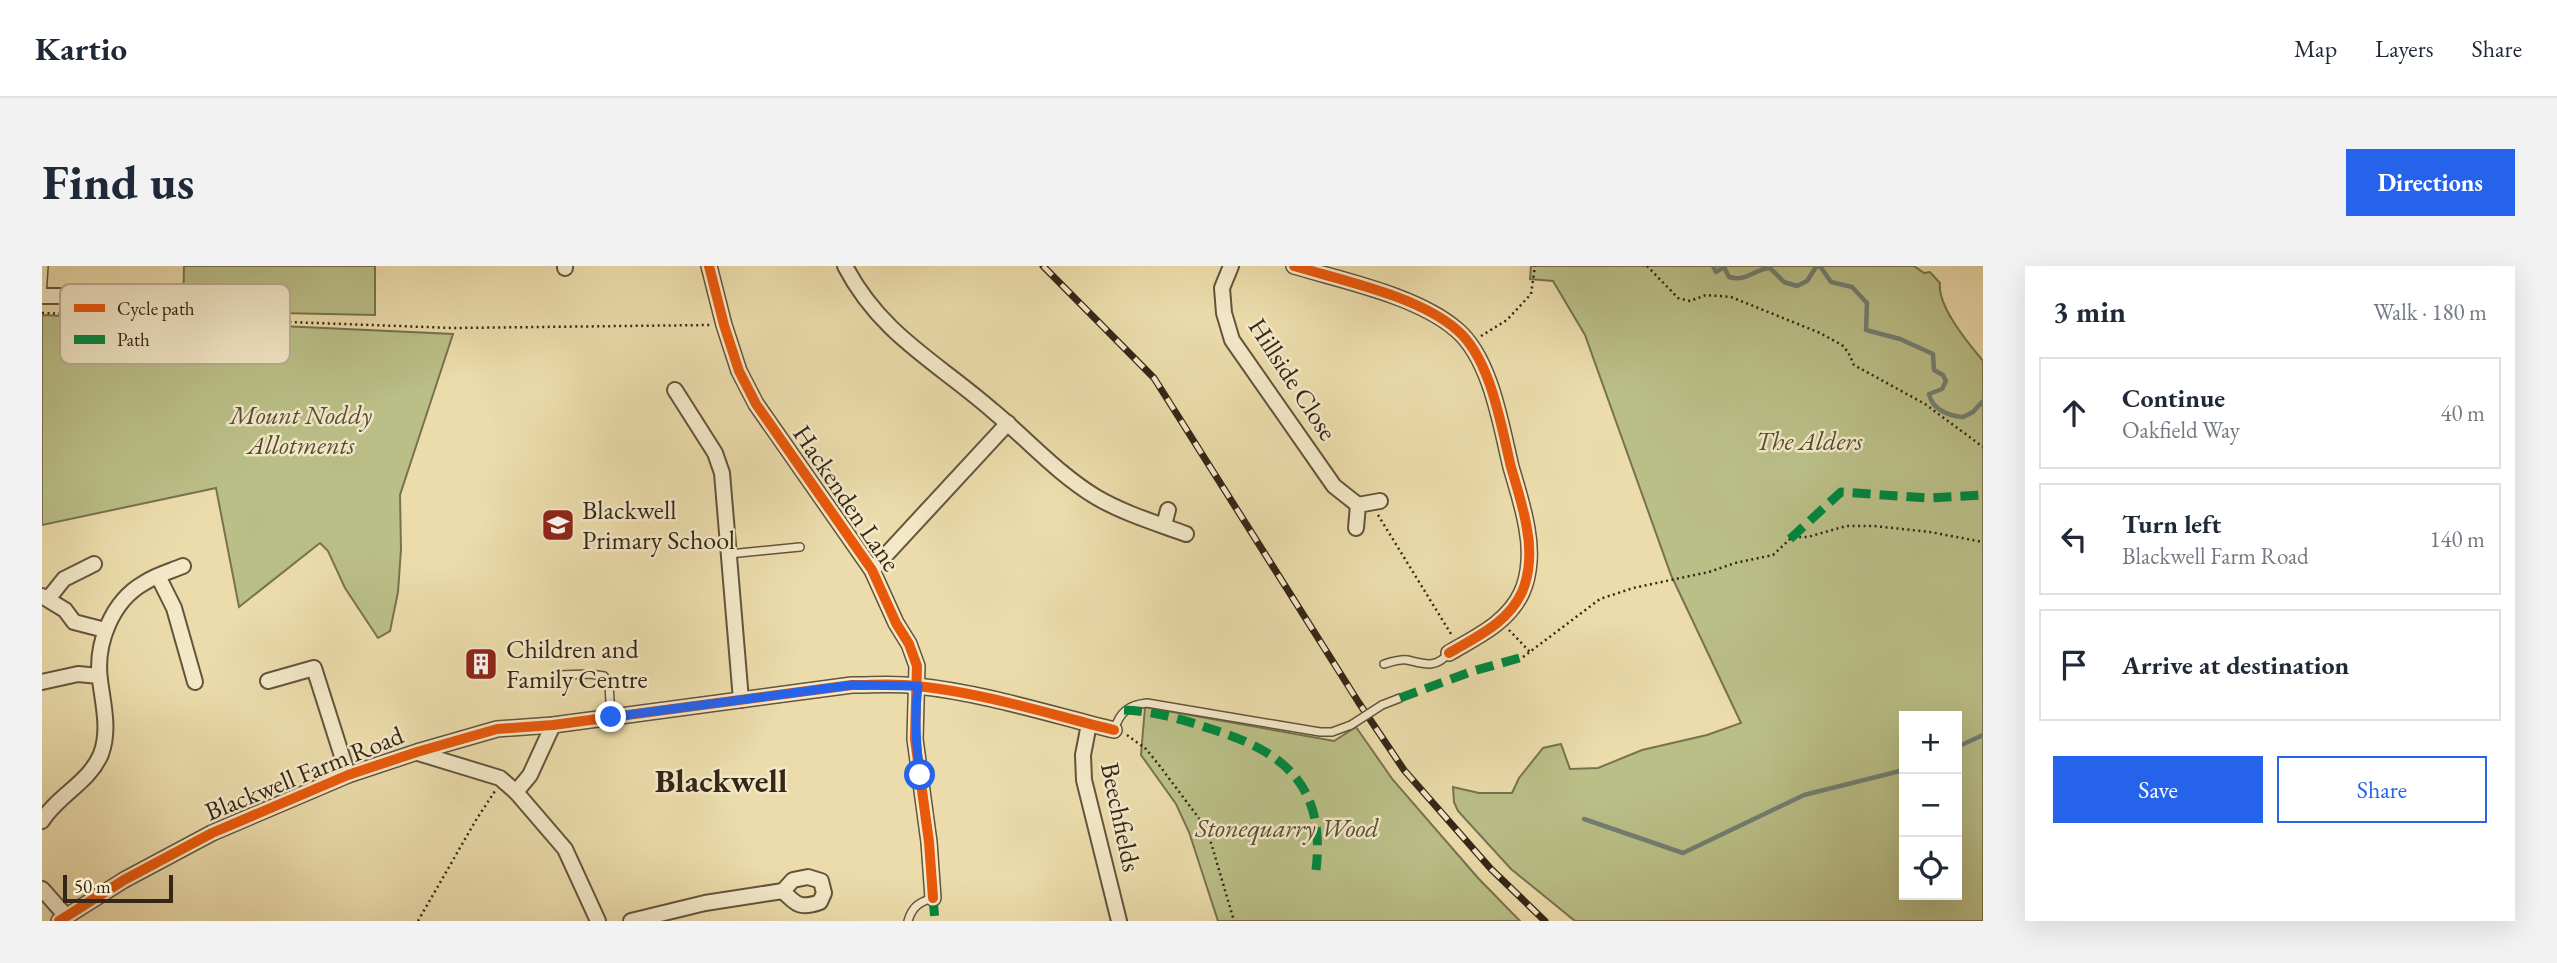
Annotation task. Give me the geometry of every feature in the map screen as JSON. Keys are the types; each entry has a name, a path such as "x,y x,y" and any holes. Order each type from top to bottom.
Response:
{"street":[{"name":"Hackenden Lane","path":"709,266 739,371 756,404 872,570 917,666 915,739 929,842 933,898"},
{"path":"845,266 871,307 898,337 967,388 1068,477 1097,497 1185,534"},
{"name":"Hillside Close","path":"1231,266 1222,288 1224,313 1232,340 1334,486 1369,503"},
{"path":"1294,266 1413,303 1441,317 1470,344 1488,383 1528,531 1527,578 1516,602 1501,621 1455,650 1451,634"},
{"path":"42,296 60,296"},
{"path":"675,390 715,453 722,472 741,700"},
{"path":"872,570 1008,423"},
{"path":"1356,528 1369,503"},
{"path":"1164,526 1168,510"},
{"path":"94,564 64,579 45,597 65,610 74,622 105,630"},
{"path":"42,821 49,810 93,770 102,751 106,726 99,676 100,652 105,630 116,609 130,593 145,582 183,566"},
{"path":"158,576 174,608 195,682"},
{"path":"268,681 314,668 348,775"},
{"path":"42,682 78,674 99,676"},
{"name":"Blackwell Farm Road","path":"62,919 124,880 212,833 348,775 497,729 553,725 852,685 918,686"},
{"path":"918,686 989,698 1114,730"},
{"name":"Beechfields","path":"1089,724 1083,755 1084,780 1119,921"},
{"path":"516,792 530,775 553,725"},
{"path":"417,752 502,780 516,792 565,849 598,921"},
{"path":"42,889 62,919"},
{"path":"631,921 705,903 783,891"}],"lane":[{"path":"42,296 44,266"},
{"path":"729,554 800,547"},
{"path":"1384,664 1404,659 1428,666 1443,660 1455,650"},
{"path":"558,675 604,676 609,685 611,717"},
{"path":"1114,730 1124,710 1136,704 1147,703 1320,733 1332,732 1400,698"},
{"path":"908,921 919,902 933,898"}],"path":[{"path":"1470,344 1507,320 1531,294 1535,266"},
{"path":"1647,266 1678,298 1690,301 1706,295 1731,297 1820,333 1842,345 1853,365 1925,404 1983,447"},
{"path":"42,313 60,314"},
{"path":"290,322 453,328 724,325"},
{"path":"1369,503 1451,634"},
{"path":"1523,657 1600,598 1773,555 1790,539 1796,537 1808,537 1846,526 1874,526 1930,532 1983,542"},
{"path":"1501,621 1531,653"},
{"path":"1114,730 1146,749 1207,829 1234,921"},
{"path":"418,921 502,780"}],"green space":[{"path":"184,266 375,266 375,315 290,313 290,284 184,284"},
{"name":"The Alders","path":"1531,266 1914,266 1924,273 1930,272 1940,283 1943,302 1949,313 1962,335 1983,361 1983,921 1575,921 1511,869 1458,811 1453,787 1479,793 1512,793 1519,778 1543,748 1561,744 1570,769 1598,768 1642,750 1707,735 1741,723 1671,575 1585,335 1553,281 1530,279"},
{"name":"Mount Noddy Allotments","path":"42,315 60,316 60,364 290,364 290,326 453,334 400,495 401,549 398,592 390,631 378,638 345,588 328,551 320,543 239,607 216,488 42,525"},
{"name":"Stonequarry Wood","path":"1145,707 1334,741 1356,727 1393,780 1478,878 1520,921 1218,921 1189,832 1176,804 1141,755"}],"waterway":[{"path":"1713,266 1716,272 1724,267 1729,277 1736,278 1770,268 1784,282 1797,286 1807,281 1816,267 1820,266 1831,282 1852,287 1867,303 1866,330 1900,339 1933,354 1934,370 1943,375 1946,381 1942,389 1929,394 1937,408 1963,417 1973,412 1983,401"},
{"path":"1962,745 1983,735"},
{"path":"1584,819 1683,853 1804,795 1899,771"}],"railway":[{"path":"1043,266 1154,378 1404,770 1491,869 1545,921"}],"marked path":[{"path":"1790,539 1841,492 1927,498 1983,495"},
{"path":"1400,698 1473,671 1523,657"},
{"path":"1124,710 1166,716 1208,728 1235,737 1278,761 1294,776 1306,794 1314,815 1316,870"},
{"path":"933,898 935,921"}],"cycle path":[{"path":"709,266 739,371 756,404 872,570 917,666 915,739 929,842 933,898"},
{"path":"1294,266 1380,291 1441,318 1469,343 1486,375 1524,514 1529,545 1528,570 1525,585 1516,603 1500,621 1449,653"},
{"path":"59,921 124,880 212,833 348,775 497,729 553,725 852,685 893,684 967,694 1114,730"}],"place":[{"name":"Blackwell Primary School","path":"558,525"},
{"name":"Children and Family Centre","path":"481,664"}],"district":[{"name":"Blackwell","path":"721,780"}],"route":[{"path":"611,717 852,685 918,686 915,739 920,775"}]}
